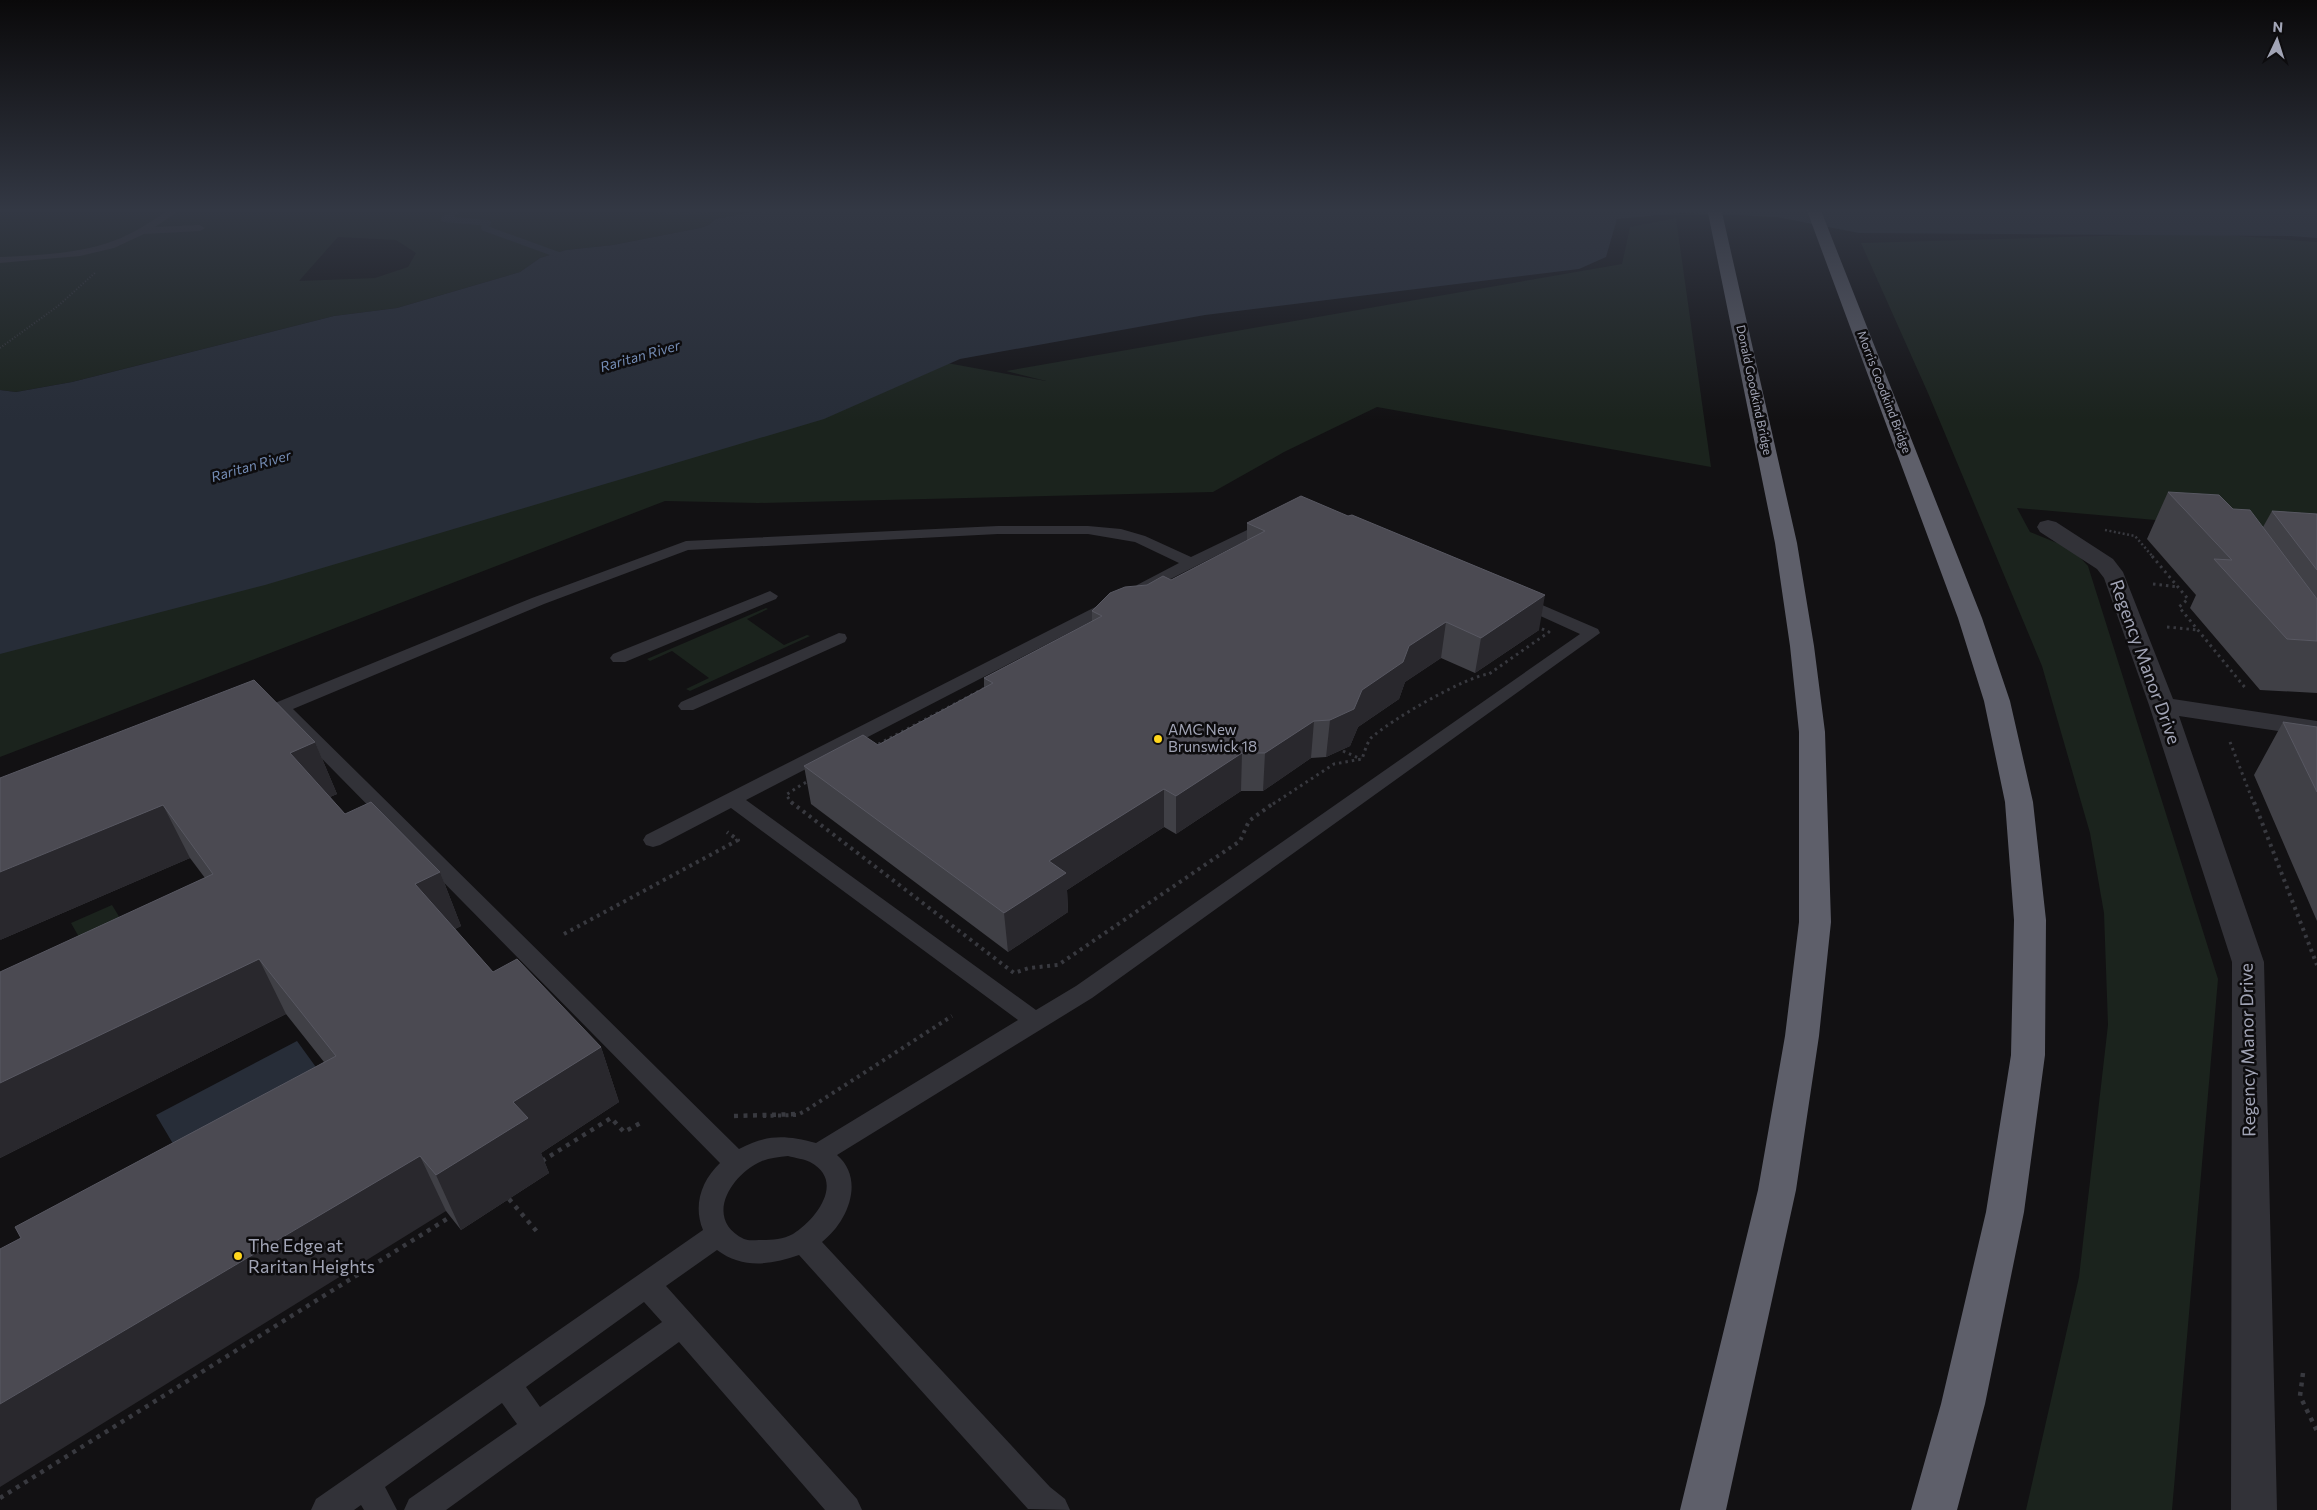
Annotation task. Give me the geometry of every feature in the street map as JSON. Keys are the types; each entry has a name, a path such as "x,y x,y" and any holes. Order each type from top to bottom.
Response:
{"highway":[{"name":"Donald Goodkind Bridge","path":"1703,1510 1777,1190 1802,1036 1815,922 1812,732 1786,543 1729,278"},
{"name":"Morris Goodkind Bridge","path":"1840,278 1945,548 1997,701 2019,802 2030,920 2028,1055 2005,1212 1963,1404 1934,1510"}],"street":[{"name":"Regency Manor Drive","path":"2048,527 2105,564 2115,577 2162,705 2248,962 2254,1510"},
{"path":"2162,705 2317,729"}],"lane":[{"path":"653,840 1286,514"},
{"path":"737,1164 281,707 538,601 686,546 998,530 1088,530 1121,534 1140,540 1191,563"},
{"path":"819,1154 962,1064 1037,1022 1084,992 1592,633 1505,594"},
{"path":"619,658 770,596"},
{"path":"687,706 840,638"},
{"path":"733,800 1037,1022"},
{"path":"770,1148 805,1148 819,1154 832,1165 839,1179 840,1196 830,1218 821,1229 804,1242 785,1250 765,1254 746,1252 730,1245 718,1234 712,1221 710,1206 714,1191 724,1176 737,1164 752,1154 770,1148"},
{"path":"327,1510 648,1286 718,1234"},
{"path":"804,1242 1039,1498 1054,1510"},
{"path":"648,1286 846,1510"},
{"path":"420,1510 682,1324"},
{"path":"506,1384 537,1426"},
{"path":"366,1483 381,1510"}],"path":[{"path":"0,348 58,306 89,278"},
{"path":"1300,524 1314,525 1549,632 1489,674 1478,675 1422,704 1370,739 1362,759 1334,764 1271,805 1249,821 1240,841 1058,965 1044,969 1019,970 1014,973 794,806 786,795 801,785 1107,622 1290,527 1300,524"},
{"path":"2101,529 2135,536 2188,599 2179,607 2251,696"},
{"path":"2153,584 2178,586"},
{"path":"2166,627 2198,630"},
{"path":"2230,740 2317,965"},
{"path":"1343,751 1362,759"},
{"path":"564,934 738,840 722,828"},
{"path":"727,1110 738,1118 797,1115 952,1016"},
{"path":"540,1163 611,1118 624,1132 644,1120"},
{"path":"509,1199 539,1234"},
{"path":"0,1498 450,1217"},
{"path":"2303,1373 2300,1396 2317,1431"}],"shaded area":[{"path":"0,278 301,278 299,281 363,278 498,278 397,308 334,316 72,382 16,392 0,390"},
{"path":"1539,278 1684,278 1711,467 1377,407 1284,452 1213,492 758,503 665,501 0,757 0,618 947,363 1046,381 1006,371"},
{"path":"1877,278 2317,278 2317,534 2017,508 2030,532 2072,549 2088,566 2218,979 2172,1510 2026,1510 2079,1277 2108,1025 2104,913 2090,833 2042,666 1928,393"},
{"path":"766,608 768,609 747,619 784,645 807,635 810,636 690,691 686,689 709,678 672,651 650,661 647,659"},
{"path":"112,905 134,941 92,960 71,923"}],"water":[{"name":"Raritan River","path":"498,278 1502,278 1205,315 960,359 824,419 265,585 0,654 0,390 16,392 72,382 334,316 397,308"},
{"path":"297,1041 326,1081 182,1159 156,1115"}],"building":[{"path":"2168,492 2219,495 2233,509 2250,510 2317,599 2317,641 2287,639 2214,559 2232,560"},
{"name":"AMC New Brunswick 18","path":"1301,496 1348,516 1352,515 1545,595 1481,638 1446,622 1409,646 1403,662 1362,690 1354,709 1330,720 1314,721 1265,753 1242,753 1176,796 1164,789 1049,861 1066,873 1004,913 804,766 863,735 878,745 993,683 984,678 1102,616 1092,611 1110,593 1125,587 1147,585 1163,576 1171,580 1265,531 1247,523"},
{"path":"2272,511 2317,514 2317,570"},
{"path":"254,680 315,742 290,753 345,814 371,802 440,872 415,884 493,972 517,959 601,1047 513,1102 528,1118 436,1175 420,1156 0,1404 0,1249 21,1238 15,1227 336,1056 259,959 0,1083 0,972 213,874 163,805 0,872 0,778"},
{"path":"2283,722 2317,727 2317,792"}],"place":[{"name":"AMC New Brunswick 18","path":"1158,739"},
{"name":"The Edge at Raritan Heights","path":"238,1256"}]}
